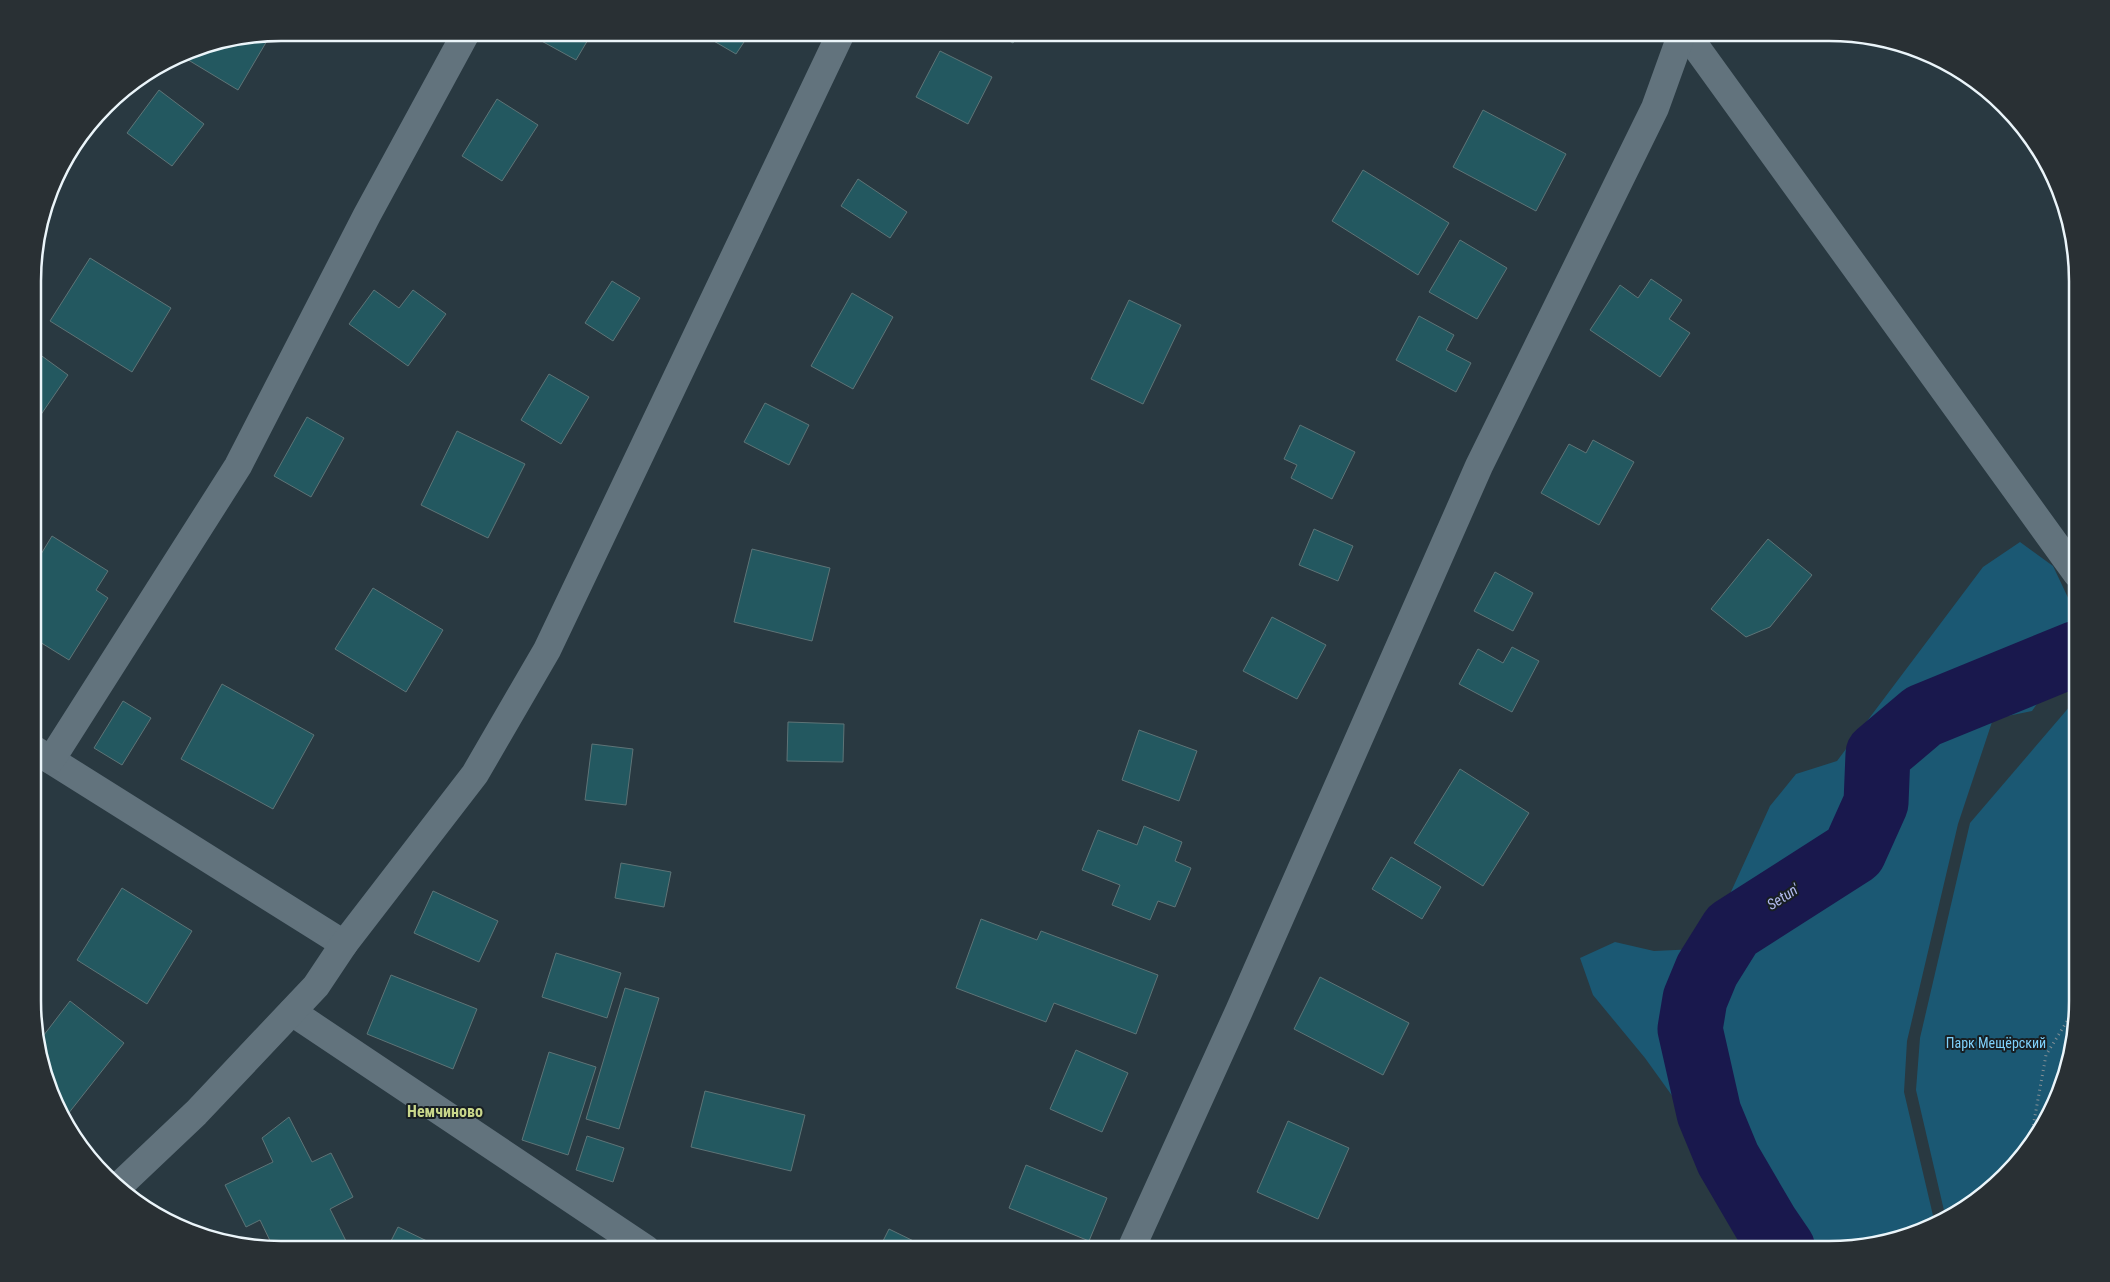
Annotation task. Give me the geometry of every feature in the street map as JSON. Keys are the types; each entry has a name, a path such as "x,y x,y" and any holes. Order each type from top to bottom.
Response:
{"street":[{"path":"344,944 43,755 238,466 368,215 461,41"},
{"path":"124,1182 196,1113 316,986 344,944 475,774 547,650 837,41"},
{"path":"1135,1241 1243,1002 1479,466 1655,108 1681,41"},
{"path":"1691,41 2069,562"},
{"path":"292,1012 634,1241"}],"path":[{"path":"2033,1127 2046,1055 2068,1020"}],"green space":[{"path":"2020,542 2053,566 2069,600 2069,658 2032,711 1993,719 1958,824 1907,1041 1904,1092 1933,1217 1891,1233 1860,1239 1739,1241 1715,1199 1691,1122 1645,1058 1593,995 1580,958 1615,942 1654,951 1697,949 1720,916 1770,806 1796,774 1837,761 1983,567"},
{"name":"Парк Мещёрский","path":"2069,707 2069,1001 2067,1032 2061,1063 2037,1121 2019,1147 1987,1181 1944,1211 1916,1090 1920,1038 1970,823"}],"building":[{"path":"542,41 587,41 576,60"},
{"path":"714,41 745,41 736,54"},
{"path":"266,42 238,90 189,60 219,49"},
{"path":"940,51 992,77 968,124 916,97"},
{"path":"159,90 204,124 172,166 127,133"},
{"path":"497,99 538,125 502,181 462,156"},
{"path":"1483,110 1566,154 1536,211 1453,167"},
{"path":"1363,170 1449,223 1418,275 1332,221"},
{"path":"858,179 907,212 890,238 841,206"},
{"path":"1460,240 1507,268 1477,319 1429,292"},
{"path":"90,258 171,308 132,372 50,321"},
{"path":"1651,279 1682,300 1669,319 1690,333 1660,377 1590,330 1620,285 1638,298"},
{"path":"612,281 640,298 613,341 585,323"},
{"path":"374,290 399,308 413,290 446,314 408,366 349,324"},
{"path":"852,293 893,317 853,389 811,366"},
{"path":"1129,300 1181,325 1143,404 1091,379"},
{"path":"1419,316 1454,335 1446,350 1471,363 1456,392 1396,360"},
{"path":"41,355 68,375 41,415"},
{"path":"549,374 589,397 561,444 521,420"},
{"path":"765,403 809,425 789,465 744,442"},
{"path":"307,417 344,438 311,497 274,476"},
{"path":"1300,425 1355,452 1332,499 1291,478 1297,465 1284,459"},
{"path":"457,431 525,464 488,538 421,505"},
{"path":"1593,440 1634,462 1599,525 1541,493 1569,444 1586,453"},
{"path":"1314,529 1353,546 1338,581 1299,565"},
{"path":"52,536 108,571 96,590 108,598 69,660 41,643 41,554"},
{"path":"1768,539 1812,575 1770,627 1746,637 1711,609"},
{"path":"752,549 830,568 812,641 734,622"},
{"path":"1495,572 1533,593 1513,631 1474,611"},
{"path":"373,588 443,630 406,692 335,649"},
{"path":"1272,617 1326,645 1297,699 1243,671"},
{"path":"1512,647 1539,661 1512,712 1459,684 1478,649 1503,663"},
{"path":"222,684 314,735 273,809 181,759"},
{"path":"123,701 151,718 122,765 94,748"},
{"path":"788,722 844,724 843,762 787,761"},
{"path":"1139,730 1197,751 1179,801 1122,780"},
{"path":"592,744 633,749 626,805 585,800"},
{"path":"1460,769 1529,813 1483,886 1414,843"},
{"path":"1144,826 1182,842 1175,861 1191,868 1175,907 1158,901 1150,920 1112,905 1120,885 1082,870 1098,830 1137,845"},
{"path":"1391,857 1441,887 1422,919 1372,889"},
{"path":"621,863 671,872 664,907 615,898"},
{"path":"122,888 192,931 147,1004 77,960"},
{"path":"433,891 498,921 479,962 414,933"},
{"path":"981,919 1037,940 1041,931 1158,975 1136,1034 1054,1003 1046,1022 956,988"},
{"path":"556,953 621,973 607,1018 542,997"},
{"path":"391,975 477,1009 453,1069 367,1034"},
{"path":"1320,977 1409,1023 1383,1075 1294,1029"},
{"path":"625,988 659,998 619,1129 586,1119"},
{"path":"70,1001 124,1043 69,1113 49,1063 44,1035"},
{"path":"1076,1050 1128,1073 1102,1132 1050,1109"},
{"path":"549,1052 596,1067 568,1155 522,1140"},
{"path":"705,1091 805,1115 791,1171 691,1147"},
{"path":"289,1117 312,1162 331,1153 353,1197 330,1209 346,1241 270,1240 260,1220 246,1227 225,1185 273,1162 262,1138"},
{"path":"1288,1121 1349,1148 1318,1219 1257,1192"},
{"path":"587,1136 624,1148 613,1182 576,1170"},
{"path":"1026,1165 1107,1198 1089,1241 1009,1208"},
{"path":"398,1227 427,1241 391,1241"},
{"path":"889,1229 914,1241 883,1241"}],"waterway":[{"name":"Setun'","path":"1778,1241 1728,1159 1709,1113 1690,1029 1695,999 1707,970 1732,930 1854,852 1876,803 1878,754 1923,716 2069,656"}],"district":[{"name":"Немчиново","path":"445,1111"}]}
